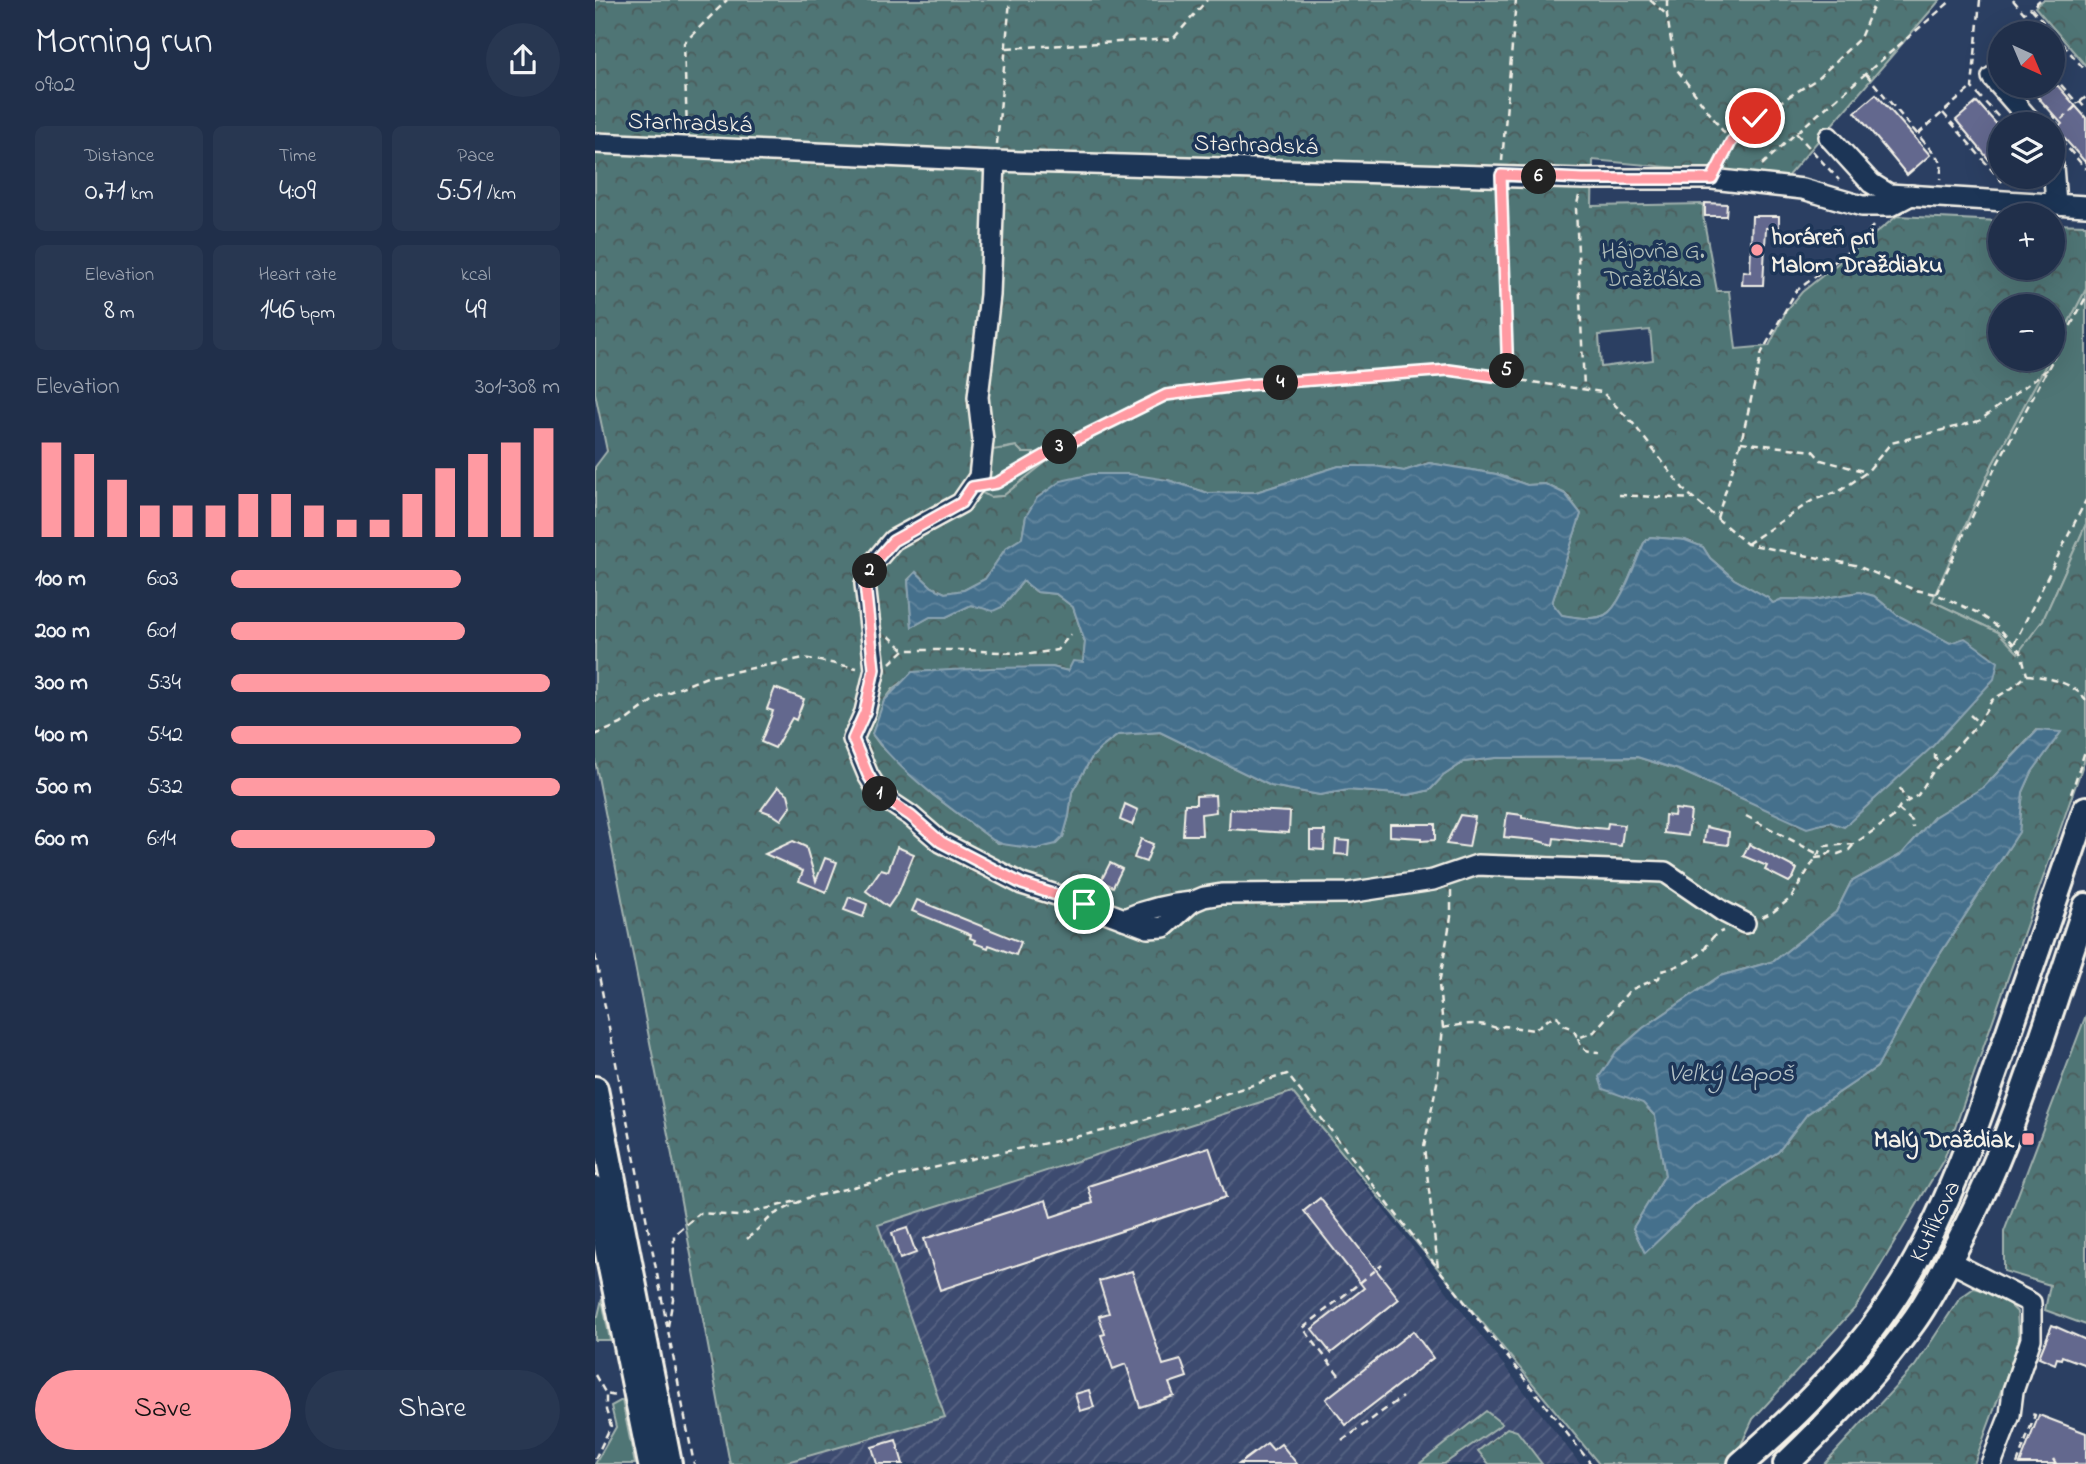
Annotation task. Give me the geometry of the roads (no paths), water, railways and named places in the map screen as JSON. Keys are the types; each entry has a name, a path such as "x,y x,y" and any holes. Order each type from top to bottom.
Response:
{"main road":[{"name":"Kutlíkova","path":"1741,1464 1773,1436 1855,1350 1896,1293 1922,1247 1945,1202 1970,1142 2086,809"},
{"name":"Kutlíkova","path":"1786,1464 1877,1369 1913,1322 1949,1261 1971,1219 2008,1130 2086,906"},
{"path":"595,1089 669,1464"},
{"path":"595,1189 651,1464"},
{"path":"1922,1247 1949,1261"}],"street":[{"path":"1987,78 2021,112"},
{"path":"1829,137 1871,183 1889,194 2056,203 2055,189"},
{"name":"Starhradská","path":"595,142 995,161 1583,179 1712,179 1803,189 1862,206 1890,206 1911,195"},
{"path":"995,161 990,295 978,397 983,440 979,477 961,503 893,541 871,566 865,584 874,669 865,712 853,739 868,775 881,796 911,816 941,842 1022,884 1148,928 1164,926 1192,902 1204,897 1222,894 1348,893 1433,880 1477,865 1665,873 1745,923"},
{"path":"2065,204 2086,206"},
{"name":"Kutlíkova","path":"1949,1261 2031,1303 2031,1339 2013,1391 2010,1415 1991,1464"}],"water":[{"path":"1429,463 1496,474 1527,485 1545,484 1565,494 1581,514 1553,600 1562,615 1589,618 1605,615 1617,603 1644,543 1650,537 1685,540 1703,547 1710,558 1734,579 1773,603 1782,599 1815,600 1859,592 1874,596 1897,615 1950,643 1965,638 1998,662 1994,679 1932,747 1844,827 1830,822 1807,828 1679,770 1637,757 1495,758 1464,762 1443,776 1430,790 1409,795 1348,790 1320,795 1271,786 1160,732 1118,735 1101,748 1092,757 1072,792 1063,837 1056,844 1036,849 993,840 913,778 872,734 884,701 912,672 1052,667 1068,671 1073,661 1083,662 1085,642 1073,607 1056,594 1037,592 1023,581 1002,607 993,611 971,605 946,617 930,617 912,627 908,581 916,572 932,587 945,593 964,590 985,579 1006,548 1022,538 1026,516 1037,498 1061,481 1092,474 1129,474 1168,480 1208,493 1256,492 1339,466 1374,466 1404,471"},
{"name":"Veľký Lapoš","path":"2038,730 2061,732 2032,772 2023,792 2019,832 1931,968 1877,1067 1807,1114 1778,1152 1696,1204 1645,1253 1633,1228 1665,1175 1655,1116 1643,1103 1603,1089 1599,1077 1616,1052 1643,1028 1720,976 1774,961 1836,912 1851,882 1902,854 1934,817 1984,787"}],"place":[{"name":"horáreň pri Malom Draždiaku","path":"1757,250"},
{"name":"Malý Draždiak","path":"2028,1139"}],"park label":[{"name":"Hájovňa G. Dražďáka","path":"1653,264"}]}
